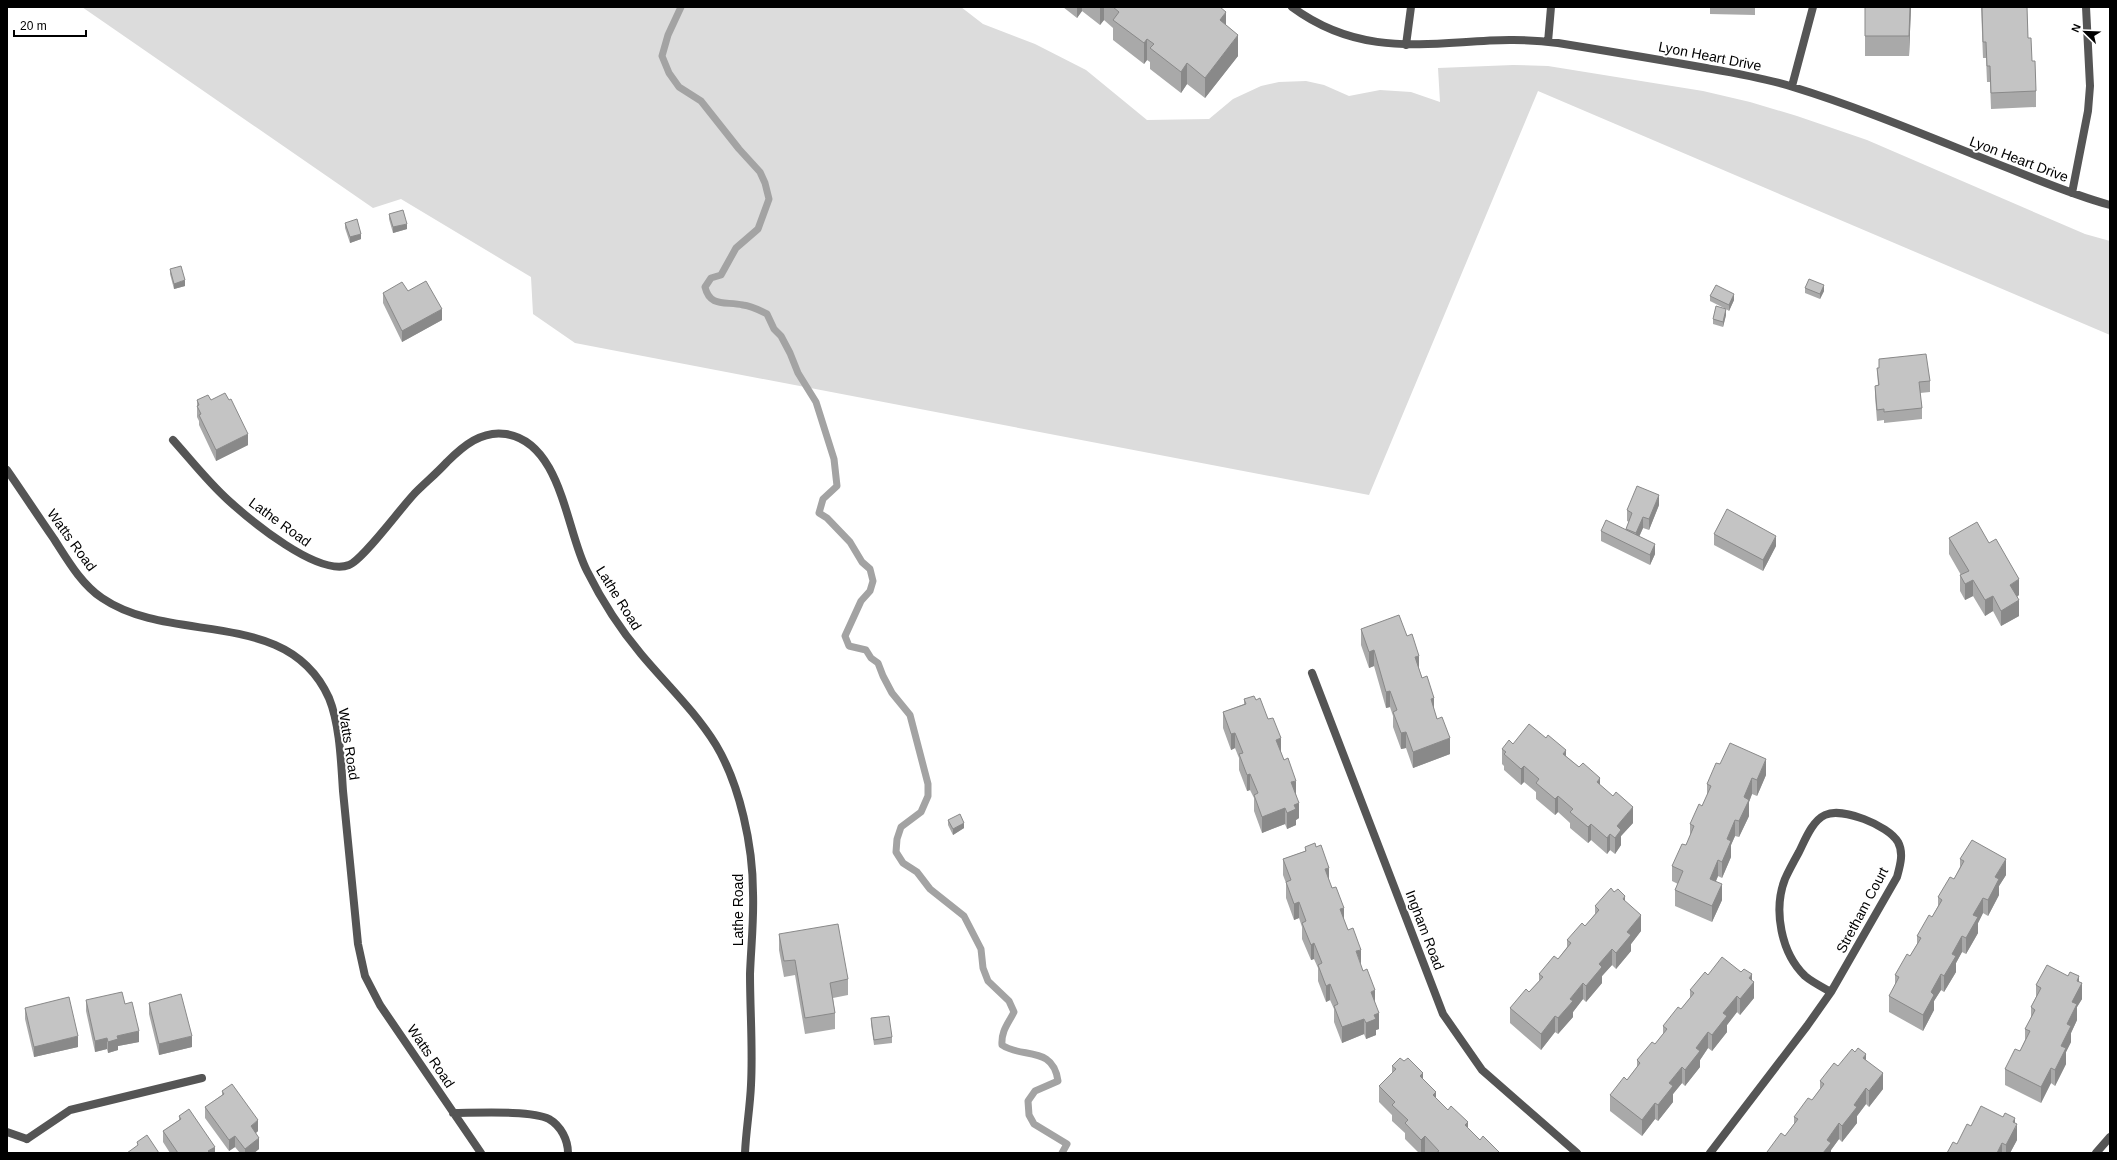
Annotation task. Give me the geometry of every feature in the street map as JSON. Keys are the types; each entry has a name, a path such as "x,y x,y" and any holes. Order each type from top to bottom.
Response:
{"street":[{"name":"Lyon Heart Drive","path":"1292,7 1306,17 1345,35 1380,44 1406,45 1511,40 1548,42 1660,59 1730,72 1792,86 1854,108 2072,193 2110,205"},
{"path":"1406,45 1411,7"},
{"path":"1548,42 1551,7"},
{"path":"1792,86 1813,7"},
{"path":"2072,193 2088,110 2090,86 2086,7"},
{"name":"Lathe Road","path":"173,440 226,498 285,544 310,560 331,566 350,565 369,547 416,491 462,447 483,435 506,434 528,442 545,461 559,489 585,567 608,609 640,653 688,706 716,746 735,789 745,824 753,892 750,973 751,1086 745,1153"},
{"name":"Watts Road","path":"7,470 76,573 101,598 122,610 145,618 250,636 278,646 299,659 318,679 329,699 338,738 358,944 365,976 380,1005 481,1153"},
{"name":"Ingham Road","path":"1312,673 1443,1014 1482,1070 1577,1153"},
{"name":"Stretham Court","path":"1710,1153 1807,1026 1831,992 1896,878 1901,860 1899,843 1892,834 1880,826 1847,814 1834,812 1824,816 1816,822 1806,836 1784,880 1779,915 1786,950 1795,964 1805,976 1831,992"},
{"path":"7,1132 27,1139 70,1110 202,1078"},
{"path":"453,1113 535,1115 549,1119 561,1129 568,1143 568,1153"},
{"path":"2096,1153 2110,1137"}],"shaded area":[{"path":"82,7 961,7 983,24 1035,44 1086,70 1147,120 1209,119 1233,99 1261,86 1279,82 1306,81 1324,85 1349,96 1380,90 1411,92 1440,102 1438,68 1513,65 1548,66 1703,91 1750,102 1797,116 1867,140 2085,234 2110,241 2110,335 1538,91 1369,495 575,343 533,314 531,277 401,199 373,208"}],"building":[{"path":"1113,7 1220,7 1226,12 1220,20 1238,35 1205,78 1187,63 1181,72 1150,48 1154,44 1147,39 1144,43 1113,20 1119,12"},
{"path":"1865,7 1910,7 1909,36 1865,36"},
{"path":"1982,7 2027,7 2028,38 2031,38 2032,61 2035,61 2036,91 1991,93 1990,66 1987,66 1986,42 1983,42"},
{"path":"403,210 407,224 393,227 389,214"},
{"path":"357,219 361,234 350,237 345,223"},
{"path":"181,266 185,280 174,284 170,269"},
{"path":"1809,279 1824,285 1820,294 1805,288"},
{"path":"426,281 442,309 402,331 383,293 402,282 408,291"},
{"path":"1716,285 1734,294 1729,305 1710,296"},
{"path":"1716,306 1726,309 1723,322 1713,319"},
{"path":"1926,354 1930,381 1919,382 1922,408 1884,412 1884,409 1877,410 1875,386 1879,385 1877,368 1879,368 1879,359"},
{"path":"225,393 229,400 231,399 248,434 216,450 199,415 201,414 197,406 199,405 197,400 208,395 211,400"},
{"path":"1637,486 1659,495 1649,519 1643,517 1636,533 1626,529 1632,513 1627,510"},
{"path":"1727,509 1776,536 1763,560 1714,534"},
{"path":"1606,520 1655,544 1650,555 1601,531"},
{"path":"1977,522 1989,543 1996,539 2019,579 2010,585 2019,600 2001,611 1993,596 1985,600 1973,580 1965,584 1960,575 1969,571 1949,538"},
{"path":"1399,615 1407,636 1412,634 1419,656 1415,657 1422,678 1427,676 1434,698 1431,699 1437,719 1442,717 1450,738 1413,752 1406,732 1401,733 1393,712 1397,710 1390,691 1386,692 1374,650 1369,652 1361,629"},
{"path":"1254,696 1256,700 1260,698 1268,719 1273,718 1281,738 1276,740 1284,760 1288,758 1296,781 1291,782 1299,803 1294,805 1296,809 1287,813 1285,808 1262,817 1254,795 1258,793 1250,774 1247,775 1239,754 1243,753 1235,733 1231,734 1223,712 1246,704 1244,699"},
{"path":"1529,724 1546,738 1548,735 1566,750 1563,754 1579,767 1583,763 1600,778 1597,782 1613,796 1616,792 1633,807 1617,826 1621,830 1615,838 1610,834 1607,838 1591,824 1588,827 1570,812 1573,809 1558,796 1555,799 1536,783 1539,779 1524,766 1521,769 1504,754 1506,752 1502,749 1509,740 1513,744"},
{"path":"1730,743 1766,759 1757,780 1752,778 1744,797 1749,800 1739,821 1735,820 1727,839 1731,841 1722,862 1718,860 1710,879 1722,884 1712,906 1675,890 1683,871 1672,866 1682,844 1686,845 1694,826 1690,824 1699,804 1702,806 1711,786 1707,784 1716,763 1720,764"},
{"path":"960,814 964,823 953,829 948,820"},
{"path":"1972,840 2006,859 1995,877 1999,879 1988,900 1983,898 1973,915 1978,917 1966,938 1962,936 1952,954 1956,956 1944,976 1941,974 1931,992 1934,995 1923,1015 1889,996 1899,977 1895,975 1907,954 1910,956 1921,938 1917,936 1929,915 1932,917 1942,900 1938,897 1950,877 1954,879 1964,861 1960,859"},
{"path":"1315,843 1316,847 1321,845 1329,868 1325,869 1332,888 1336,887 1344,908 1340,909 1348,930 1353,928 1361,950 1356,951 1363,971 1367,969 1375,990 1371,992 1379,1013 1374,1015 1376,1019 1366,1023 1364,1019 1342,1027 1334,1006 1338,1004 1330,984 1326,986 1318,965 1322,963 1314,943 1311,945 1302,923 1306,921 1299,902 1294,904 1286,882 1291,880 1283,859 1306,851 1305,847"},
{"path":"1611,888 1614,892 1618,889 1625,896 1623,899 1641,915 1627,932 1631,935 1616,953 1612,949 1599,964 1602,967 1586,986 1583,983 1570,999 1573,1001 1558,1018 1555,1016 1541,1034 1510,1008 1526,989 1529,992 1543,977 1539,974 1554,956 1558,959 1571,943 1567,940 1582,923 1585,926 1599,910 1595,906"},
{"path":"838,924 848,979 830,983 835,1013 805,1018 795,960 784,961 779,934"},
{"path":"1722,957 1741,972 1744,969 1752,974 1749,978 1754,982 1740,999 1737,996 1723,1013 1727,1016 1712,1035 1708,1032 1696,1048 1700,1051 1685,1070 1682,1067 1669,1083 1673,1086 1658,1105 1655,1103 1642,1120 1610,1095 1624,1077 1627,1080 1640,1063 1637,1060 1652,1042 1655,1044 1667,1029 1663,1026 1678,1007 1681,1009 1694,993 1690,990 1705,972 1708,975"},
{"path":"2047,965 2068,976 2070,972 2079,976 2077,981 2082,983 2072,1002 2077,1004 2067,1024 2071,1026 2061,1046 2066,1048 2055,1070 2051,1068 2041,1087 2005,1069 2015,1049 2020,1051 2030,1031 2025,1029 2035,1010 2031,1007 2041,988 2036,985"},
{"path":"122,992 125,1004 132,1002 139,1031 117,1036 118,1039 108,1042 107,1038 95,1041 86,1000"},
{"path":"181,994 192,1036 159,1044 149,1003"},
{"path":"69,997 78,1036 34,1047 25,1008"},
{"path":"889,1016 892,1037 874,1040 871,1018"},
{"path":"1858,1048 1866,1054 1863,1058 1883,1073 1869,1091 1866,1088 1854,1105 1857,1107 1842,1126 1839,1123 1827,1140 1831,1143 1823,1153 1768,1153 1767,1152 1781,1133 1785,1136 1798,1119 1794,1117 1808,1098 1812,1100 1824,1084 1820,1081 1834,1063 1838,1066 1852,1049 1855,1052"},
{"path":"1400,1058 1404,1061 1408,1058 1423,1073 1420,1076 1436,1092 1433,1095 1448,1110 1451,1106 1468,1122 1465,1125 1480,1140 1483,1136 1500,1153 1436,1153 1439,1151 1425,1136 1421,1140 1405,1123 1408,1120 1392,1105 1395,1102 1379,1086 1396,1069 1392,1066"},
{"path":"232,1084 258,1120 251,1126 259,1138 245,1149 235,1136 229,1140 205,1107 224,1094 222,1091"},
{"path":"1981,1106 2003,1117 2005,1113 2015,1118 2013,1122 2017,1124 2006,1145 2002,1143 1997,1153 1947,1153 1953,1142 1957,1144 1967,1124 1971,1126"},
{"path":"189,1109 215,1147 208,1151 210,1153 178,1153 163,1131 181,1119 179,1116"},
{"path":"147,1135 159,1153 127,1153 138,1145 137,1142"}],"waterway":[{"path":"681,7 668,35 662,56 669,73 679,87 701,101 739,149 760,172 765,183 769,199 758,229 736,248 721,275 711,278 705,287 707,294 715,301 749,306 767,314 774,329 781,336 790,353 798,373 816,402 834,459 837,486 823,499 819,513 827,518 850,542 862,562 870,569 873,581 870,591 861,601 845,636 849,646 866,650 871,658 878,663 892,693 910,715 928,784 928,796 921,812 901,827 897,839 896,852 903,863 917,872 930,889 964,916 981,949 983,968 988,981 1009,1001 1014,1012 1004,1032 1002,1045 1010,1049 1043,1057 1050,1062 1055,1070 1058,1081 1035,1091 1028,1101 1029,1115 1034,1124 1067,1144 1062,1153"}]}
